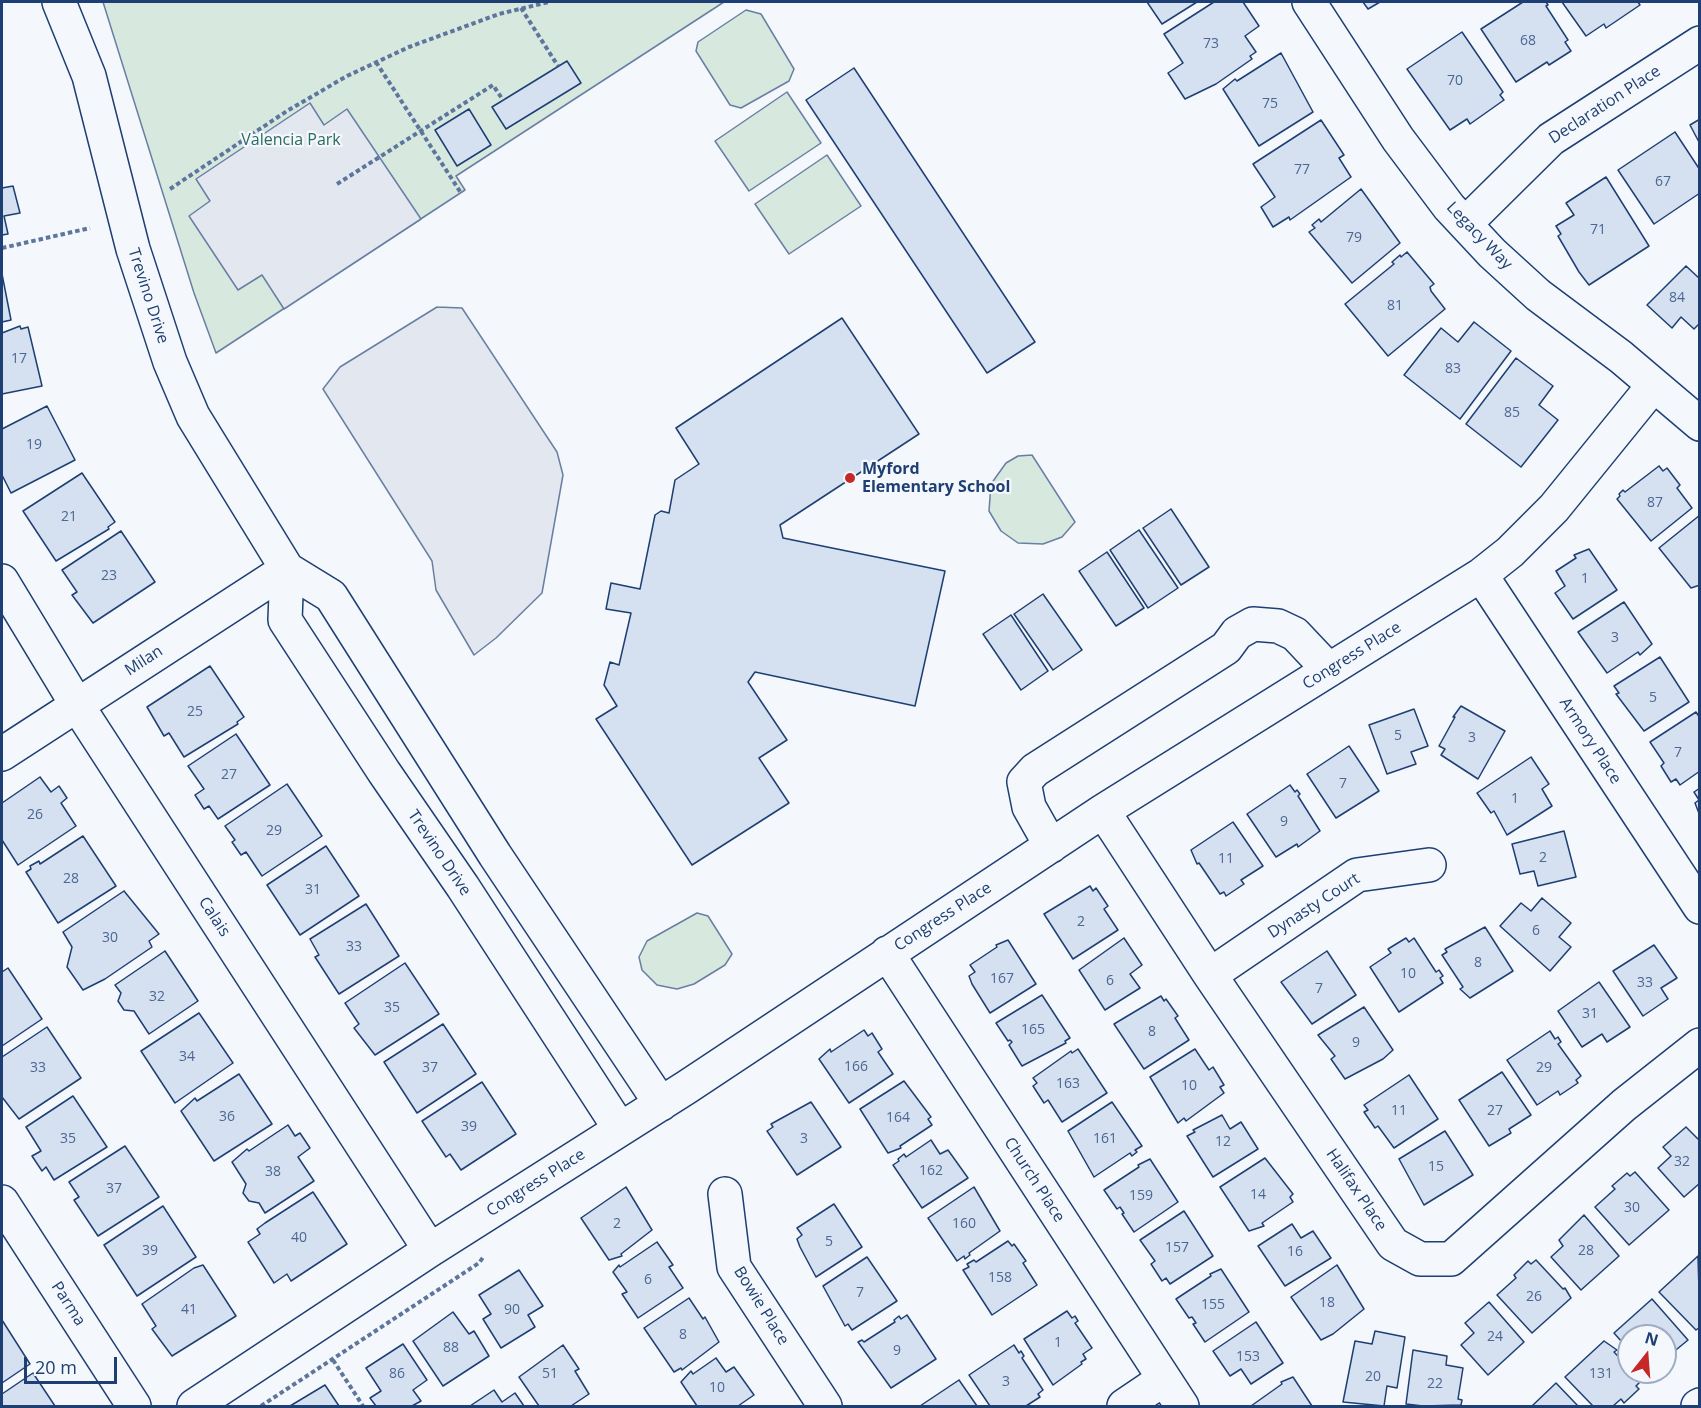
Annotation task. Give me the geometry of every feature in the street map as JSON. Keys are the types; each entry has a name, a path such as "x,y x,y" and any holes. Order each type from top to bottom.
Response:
{"street":[{"name":"Trevino Drive","path":"59,2 89,76 133,249 170,362 193,416 287,569 331,596 495,855 661,1104"},
{"name":"Legacy Way","path":"1309,2 1398,139 1449,207 1492,254 1538,295 1621,357 1700,424"},
{"name":"Declaration Place","path":"1465,224 1551,139 1700,44"},
{"name":"Congress Place","path":"194,1407 430,1250 661,1104 1103,811 1481,575 1510,552 1554,508 1653,386"},
{"name":"Trevino Drive","path":"287,569 285,620 621,1130"},
{"name":"Milan","path":"2,754 287,569"},
{"name":"Armory Place","path":"1481,575 1700,907"},
{"name":"Calais","path":"2,581 77,705 430,1250"},
{"path":"1051,846 1029,807 1024,782 1035,770 1226,648 1237,633 1253,624 1278,626 1295,634 1329,670"},
{"name":"Halifax Place","path":"1103,811 1210,975 1393,1244 1420,1259 1451,1259 1624,1105 1700,1045"},
{"name":"Dynasty Court","path":"1210,975 1357,875 1429,865"},
{"name":"Church Place","path":"887,953 1182,1407"},
{"name":"Bowie Place","path":"725,1194 734,1267 825,1407"},
{"name":"Parma","path":"2,1202 134,1407"},
{"path":"1124,1407 1164,1379"}],"path":[{"path":"170,189 287,111 376,62 500,14 549,2"},
{"path":"521,8 558,66"},
{"path":"376,62 461,193"},
{"path":"337,184 493,85 503,100"},
{"path":"2,248 90,228"},
{"path":"333,1360 363,1407"}],"green space":[{"name":"Valencia Park","path":"103,2 724,2 456,176 465,190 216,353 194,293"},
{"path":"746,10 761,14 794,69 789,81 741,108 730,105 696,51 698,42"},
{"path":"787,92 821,143 749,191 715,141"},
{"path":"827,155 861,206 789,254 755,204"},
{"path":"1032,455 1075,522 1062,537 1043,544 1018,543 1001,531 989,511 991,484 1006,463 1018,456"},
{"path":"697,913 708,916 732,954 725,965 694,984 677,989 657,985 642,970 639,957 647,941"}],"shaded area":[{"path":"310,103 324,125 347,109 421,219 284,309 262,275 238,290 189,216 210,201 196,179"},
{"path":"437,307 462,308 557,452 563,475 542,593 496,638 474,655 436,590 432,561 323,389 340,367"}],"building":[{"path":"1147,2 1197,2 1162,24"},
{"path":"1214,2 1243,2 1259,26 1245,36 1256,52 1250,56 1252,59 1216,84 1185,99 1168,73 1183,63 1164,34"},
{"path":"1363,2 1380,2 1368,9"},
{"path":"1523,2 1546,2 1548,5 1546,6 1568,40 1565,42 1571,51 1549,65 1547,62 1516,82 1481,29"},
{"path":"1562,2 1638,2 1640,5 1606,28 1604,24 1586,36"},
{"path":"1462,32 1503,92 1500,95 1504,100 1470,124 1467,119 1450,130 1407,69"},
{"path":"1281,53 1313,112 1259,146 1223,89 1235,79 1237,81"},
{"path":"567,61 581,83 506,129 492,107"},
{"path":"854,68 1035,342 987,373 806,100"},
{"path":"469,109 491,145 457,166 435,130"},
{"path":"1700,119 1700,144 1690,125"},
{"path":"1321,120 1344,155 1339,158 1351,177 1290,220 1289,217 1273,227 1261,207 1275,197 1253,164"},
{"path":"1675,132 1700,170 1700,193 1654,224 1618,170"},
{"path":"1606,177 1649,246 1589,285 1558,236 1561,234 1556,226 1574,215 1566,203"},
{"path":"13,186 20,213 4,216 8,234 2,235 2,188"},
{"path":"1361,189 1400,243 1352,283 1309,232 1315,228 1312,225 1319,219 1321,222"},
{"path":"1407,252 1434,284 1430,287 1431,291 1445,309 1388,356 1345,304 1394,264 1392,262 1400,255 1401,257"},
{"path":"1686,266 1700,279 1700,323 1694,329 1681,317 1672,328 1647,305"},
{"path":"2,274 11,320 2,322"},
{"path":"842,318 919,434 780,525 783,538 945,571 915,706 755,672 748,682 787,740 759,758 789,803 692,865 596,719 617,706 604,685 610,662 619,665 631,613 606,609 611,583 640,589 655,515 661,511 669,513 675,480 699,464 676,428"},
{"path":"1474,322 1511,351 1460,419 1404,375 1441,328 1458,342"},
{"path":"20,326 21,329 28,327 42,386 2,394 2,333"},
{"path":"1516,358 1553,386 1539,405 1558,420 1521,467 1466,424"},
{"path":"47,406 75,460 11,493 2,475 2,429"},
{"path":"1659,466 1663,471 1667,468 1680,485 1677,488 1692,508 1651,541 1617,499 1623,490 1625,492"},
{"path":"82,473 115,522 108,527 109,529 56,561 23,511"},
{"path":"1171,509 1209,567 1181,585 1143,528"},
{"path":"1700,515 1700,585 1691,588 1659,548"},
{"path":"1139,530 1178,588 1148,608 1110,550"},
{"path":"121,531 155,582 93,623 72,595 77,592 62,570"},
{"path":"1589,549 1617,590 1573,619 1555,593 1565,586 1556,571 1576,558 1574,555"},
{"path":"1107,552 1144,608 1116,626 1079,571"},
{"path":"1043,594 1082,650 1053,670 1014,614"},
{"path":"1624,602 1652,644 1640,655 1638,652 1607,673 1578,632"},
{"path":"1011,615 1048,671 1021,690 983,634"},
{"path":"1660,657 1689,702 1644,731 1616,694 1619,693 1614,686"},
{"path":"210,666 244,717 237,722 238,724 184,757 169,733 164,736 147,707"},
{"path":"1461,706 1505,731 1478,779 1441,755 1445,749 1439,746"},
{"path":"1414,709 1428,746 1411,752 1416,764 1387,774 1369,725"},
{"path":"1696,712 1700,718 1700,771 1680,785 1676,779 1671,782 1661,766 1664,763 1650,742"},
{"path":"236,734 270,785 218,819 209,806 204,809 195,795 204,789 188,766"},
{"path":"1349,746 1379,791 1336,818 1307,774"},
{"path":"1531,757 1549,784 1542,789 1552,806 1507,835 1494,811 1491,813 1477,793"},
{"path":"40,777 51,792 59,786 67,798 61,803 76,826 18,865 2,840 2,803"},
{"path":"287,784 322,836 262,876 246,852 241,855 232,842 235,840 225,826"},
{"path":"1290,785 1295,792 1297,790 1300,794 1298,796 1320,831 1298,847 1297,844 1276,857 1247,814"},
{"path":"1700,788 1700,816 1695,803 1699,800 1694,792"},
{"path":"1233,822 1263,866 1241,880 1244,884 1226,896 1224,892 1220,894 1199,863 1197,864 1191,850"},
{"path":"1564,831 1576,877 1538,886 1534,871 1520,874 1512,844"},
{"path":"83,836 116,886 58,923 26,872 31,869 30,866 39,861 40,864"},
{"path":"326,846 359,896 300,935 267,885"},
{"path":"1090,886 1093,891 1096,888 1108,906 1104,909 1118,930 1073,959 1044,914"},
{"path":"124,891 159,934 149,941 152,947 105,979 83,990 67,967 72,947 63,932"},
{"path":"1542,898 1571,923 1559,937 1571,947 1550,971 1500,926 1521,903 1531,911"},
{"path":"366,904 399,956 339,994 315,957 319,955 310,939"},
{"path":"1485,927 1513,971 1470,998 1460,989 1463,987 1442,955 1447,952 1445,949"},
{"path":"1124,938 1142,965 1130,974 1140,988 1105,1010 1079,970"},
{"path":"1406,938 1409,942 1414,938 1436,972 1439,970 1443,976 1440,978 1443,983 1399,1012 1370,967 1391,953 1388,949"},
{"path":"1008,940 1036,984 990,1013 972,984 969,976 975,972 970,965 997,947 996,945"},
{"path":"1654,945 1677,978 1661,988 1668,999 1643,1016 1613,971"},
{"path":"165,951 198,1001 149,1034 134,1011 124,1010 118,1001 121,993 115,985"},
{"path":"1327,951 1356,995 1312,1024 1281,982"},
{"path":"405,963 439,1014 375,1055 354,1028 359,1024 345,1003"},
{"path":"8,968 42,1019 2,1046 2,972"},
{"path":"1599,982 1630,1027 1607,1042 1602,1034 1582,1047 1558,1011"},
{"path":"1042,995 1070,1038 1065,1041 1066,1043 1022,1066 1009,1045 1012,1042 1008,1041 996,1023"},
{"path":"1161,996 1164,1001 1166,999 1178,1016 1175,1018 1189,1040 1144,1069 1114,1024"},
{"path":"1364,1007 1393,1050 1383,1059 1345,1079 1331,1059 1335,1056 1318,1035"},
{"path":"199,1013 233,1063 175,1103 141,1051"},
{"path":"443,1024 476,1074 417,1113 384,1062"},
{"path":"47,1027 81,1078 19,1119 2,1097 2,1057"},
{"path":"864,1030 868,1036 872,1033 882,1049 878,1052 893,1074 849,1103 819,1059 830,1049 831,1052"},
{"path":"1550,1031 1555,1039 1558,1037 1561,1042 1558,1044 1581,1076 1576,1080 1578,1083 1560,1095 1558,1091 1537,1105 1507,1060"},
{"path":"1078,1049 1107,1093 1062,1122 1048,1100 1044,1103 1033,1086 1037,1083 1033,1078 1071,1051 1072,1053"},
{"path":"1195,1049 1209,1070 1213,1067 1224,1085 1220,1087 1224,1093 1186,1121 1184,1118 1178,1123 1150,1077"},
{"path":"1502,1072 1531,1115 1509,1129 1511,1133 1489,1146 1459,1100"},
{"path":"239,1074 272,1124 214,1161 181,1111 195,1098 197,1101"},
{"path":"1409,1075 1438,1119 1394,1148 1378,1126 1375,1128 1364,1112 1368,1110 1364,1105"},
{"path":"904,1081 931,1117 928,1119 932,1125 900,1146 901,1148 888,1153 860,1109"},
{"path":"482,1082 516,1134 461,1170 450,1154 446,1157 422,1121"},
{"path":"73,1096 107,1147 54,1180 46,1167 42,1171 32,1156 41,1151 26,1127"},
{"path":"811,1102 841,1147 797,1175 767,1131 773,1127 771,1124"},
{"path":"1112,1102 1142,1146 1135,1150 1137,1152 1132,1156 1130,1153 1094,1177 1068,1131"},
{"path":"1222,1115 1230,1129 1241,1122 1258,1149 1213,1177 1187,1136 1195,1132 1193,1130"},
{"path":"288,1125 295,1136 300,1133 310,1148 298,1157 314,1181 265,1213 259,1203 249,1201 243,1193 246,1184 232,1162 247,1149 249,1151"},
{"path":"1686,1127 1700,1141 1700,1183 1684,1197 1658,1168 1671,1156 1663,1147"},
{"path":"1445,1131 1473,1175 1424,1205 1399,1159"},
{"path":"931,1140 940,1154 948,1150 968,1178 922,1208 893,1165 904,1154 906,1157"},
{"path":"125,1146 159,1197 98,1236 74,1200 79,1197 69,1182"},
{"path":"1265,1158 1293,1194 1290,1197 1293,1202 1262,1223 1264,1226 1249,1231 1220,1187"},
{"path":"1150,1159 1178,1202 1134,1232 1120,1207 1117,1209 1104,1190"},
{"path":"1635,1172 1669,1210 1629,1245 1595,1207 1615,1189 1612,1186 1627,1173 1630,1176"},
{"path":"626,1187 652,1230 621,1254 622,1256 609,1260 581,1218"},
{"path":"974,1187 1000,1231 969,1253 970,1255 965,1259 964,1256 957,1261 928,1218"},
{"path":"313,1192 347,1244 291,1281 287,1274 274,1283 248,1242 260,1234 257,1229"},
{"path":"834,1204 862,1247 816,1277 800,1247 797,1239 802,1235 797,1228"},
{"path":"163,1206 196,1257 137,1296 104,1245"},
{"path":"1184,1211 1213,1256 1170,1284 1166,1278 1162,1281 1151,1264 1155,1261 1140,1240"},
{"path":"1584,1215 1619,1256 1581,1290 1551,1257 1563,1246 1559,1240"},
{"path":"1292,1224 1301,1238 1313,1231 1331,1258 1285,1286 1258,1246"},
{"path":"1008,1241 1012,1246 1014,1244 1026,1261 1023,1263 1037,1285 992,1315 963,1270 969,1267 967,1264 974,1260 976,1262"},
{"path":"657,1242 673,1265 669,1267 683,1288 638,1318 622,1294 627,1292 613,1272 619,1265 620,1267"},
{"path":"1698,1256 1700,1327 1696,1330 1659,1292"},
{"path":"867,1257 897,1301 852,1330 848,1324 845,1326 823,1286"},
{"path":"1536,1260 1563,1289 1565,1288 1571,1298 1532,1333 1497,1295 1516,1278 1514,1275 1528,1261 1531,1264"},
{"path":"203,1265 236,1316 172,1356 152,1329 156,1326 142,1304 194,1268"},
{"path":"1337,1265 1364,1309 1333,1334 1321,1340 1291,1297"},
{"path":"1221,1269 1249,1312 1205,1342 1193,1324 1196,1323 1192,1317 1189,1318 1176,1299 1211,1276 1210,1274"},
{"path":"519,1270 543,1306 528,1315 535,1327 501,1348 483,1319 491,1314 479,1295"},
{"path":"689,1298 703,1319 705,1317 719,1342 682,1370 681,1368 674,1372 644,1328"},
{"path":"1652,1299 1674,1324 1624,1324"},
{"path":"1489,1302 1524,1342 1488,1375 1461,1345 1474,1333 1465,1323"},
{"path":"1067,1311 1072,1318 1075,1316 1078,1321 1075,1323 1092,1348 1083,1354 1086,1359 1081,1362 1082,1364 1053,1385 1024,1339"},
{"path":"453,1312 469,1334 474,1331 489,1356 443,1386 413,1341"},
{"path":"907,1315 936,1359 891,1388 858,1342 862,1340 864,1342 895,1322 894,1320 899,1316 901,1319"},
{"path":"2,1320 30,1364 2,1383"},
{"path":"1256,1322 1283,1363 1251,1384 1241,1369 1230,1376 1213,1351"},
{"path":"1677,1327 1688,1340 1677,1349"},
{"path":"1375,1331 1405,1337 1397,1388 1387,1386 1384,1406 1343,1402 1355,1341 1372,1344"},
{"path":"1604,1341 1617,1350 1614,1352 1617,1355 1617,1384 1638,1384 1636,1386 1639,1389 1624,1403 1621,1399 1613,1406 1593,1406 1565,1377"},
{"path":"403,1344 427,1380 413,1390 421,1401 412,1406 376,1406 370,1398 381,1391 366,1368"},
{"path":"563,1345 579,1369 575,1371 589,1394 571,1406 539,1406 519,1377"},
{"path":"1014,1345 1019,1353 1021,1351 1024,1356 1022,1358 1043,1390 1038,1394 1040,1397 1026,1406 990,1406 969,1375"},
{"path":"1413,1350 1447,1356 1446,1365 1463,1368 1458,1399 1462,1400 1461,1405 1406,1404"},
{"path":"716,1358 726,1372 734,1367 754,1395 738,1406 697,1406 681,1382 691,1371 693,1374"},
{"path":"33,1373 55,1406 2,1406 2,1394"},
{"path":"1293,1377 1312,1406 1251,1406 1282,1384 1281,1382"},
{"path":"959,1380 977,1406 920,1406"},
{"path":"1556,1383 1578,1406 1532,1406"},
{"path":"325,1385 339,1406 290,1406"},
{"path":"494,1390 502,1402 515,1393 524,1406 470,1406"}],"place":[{"name":"Myford Elementary School","path":"850,478"}]}
